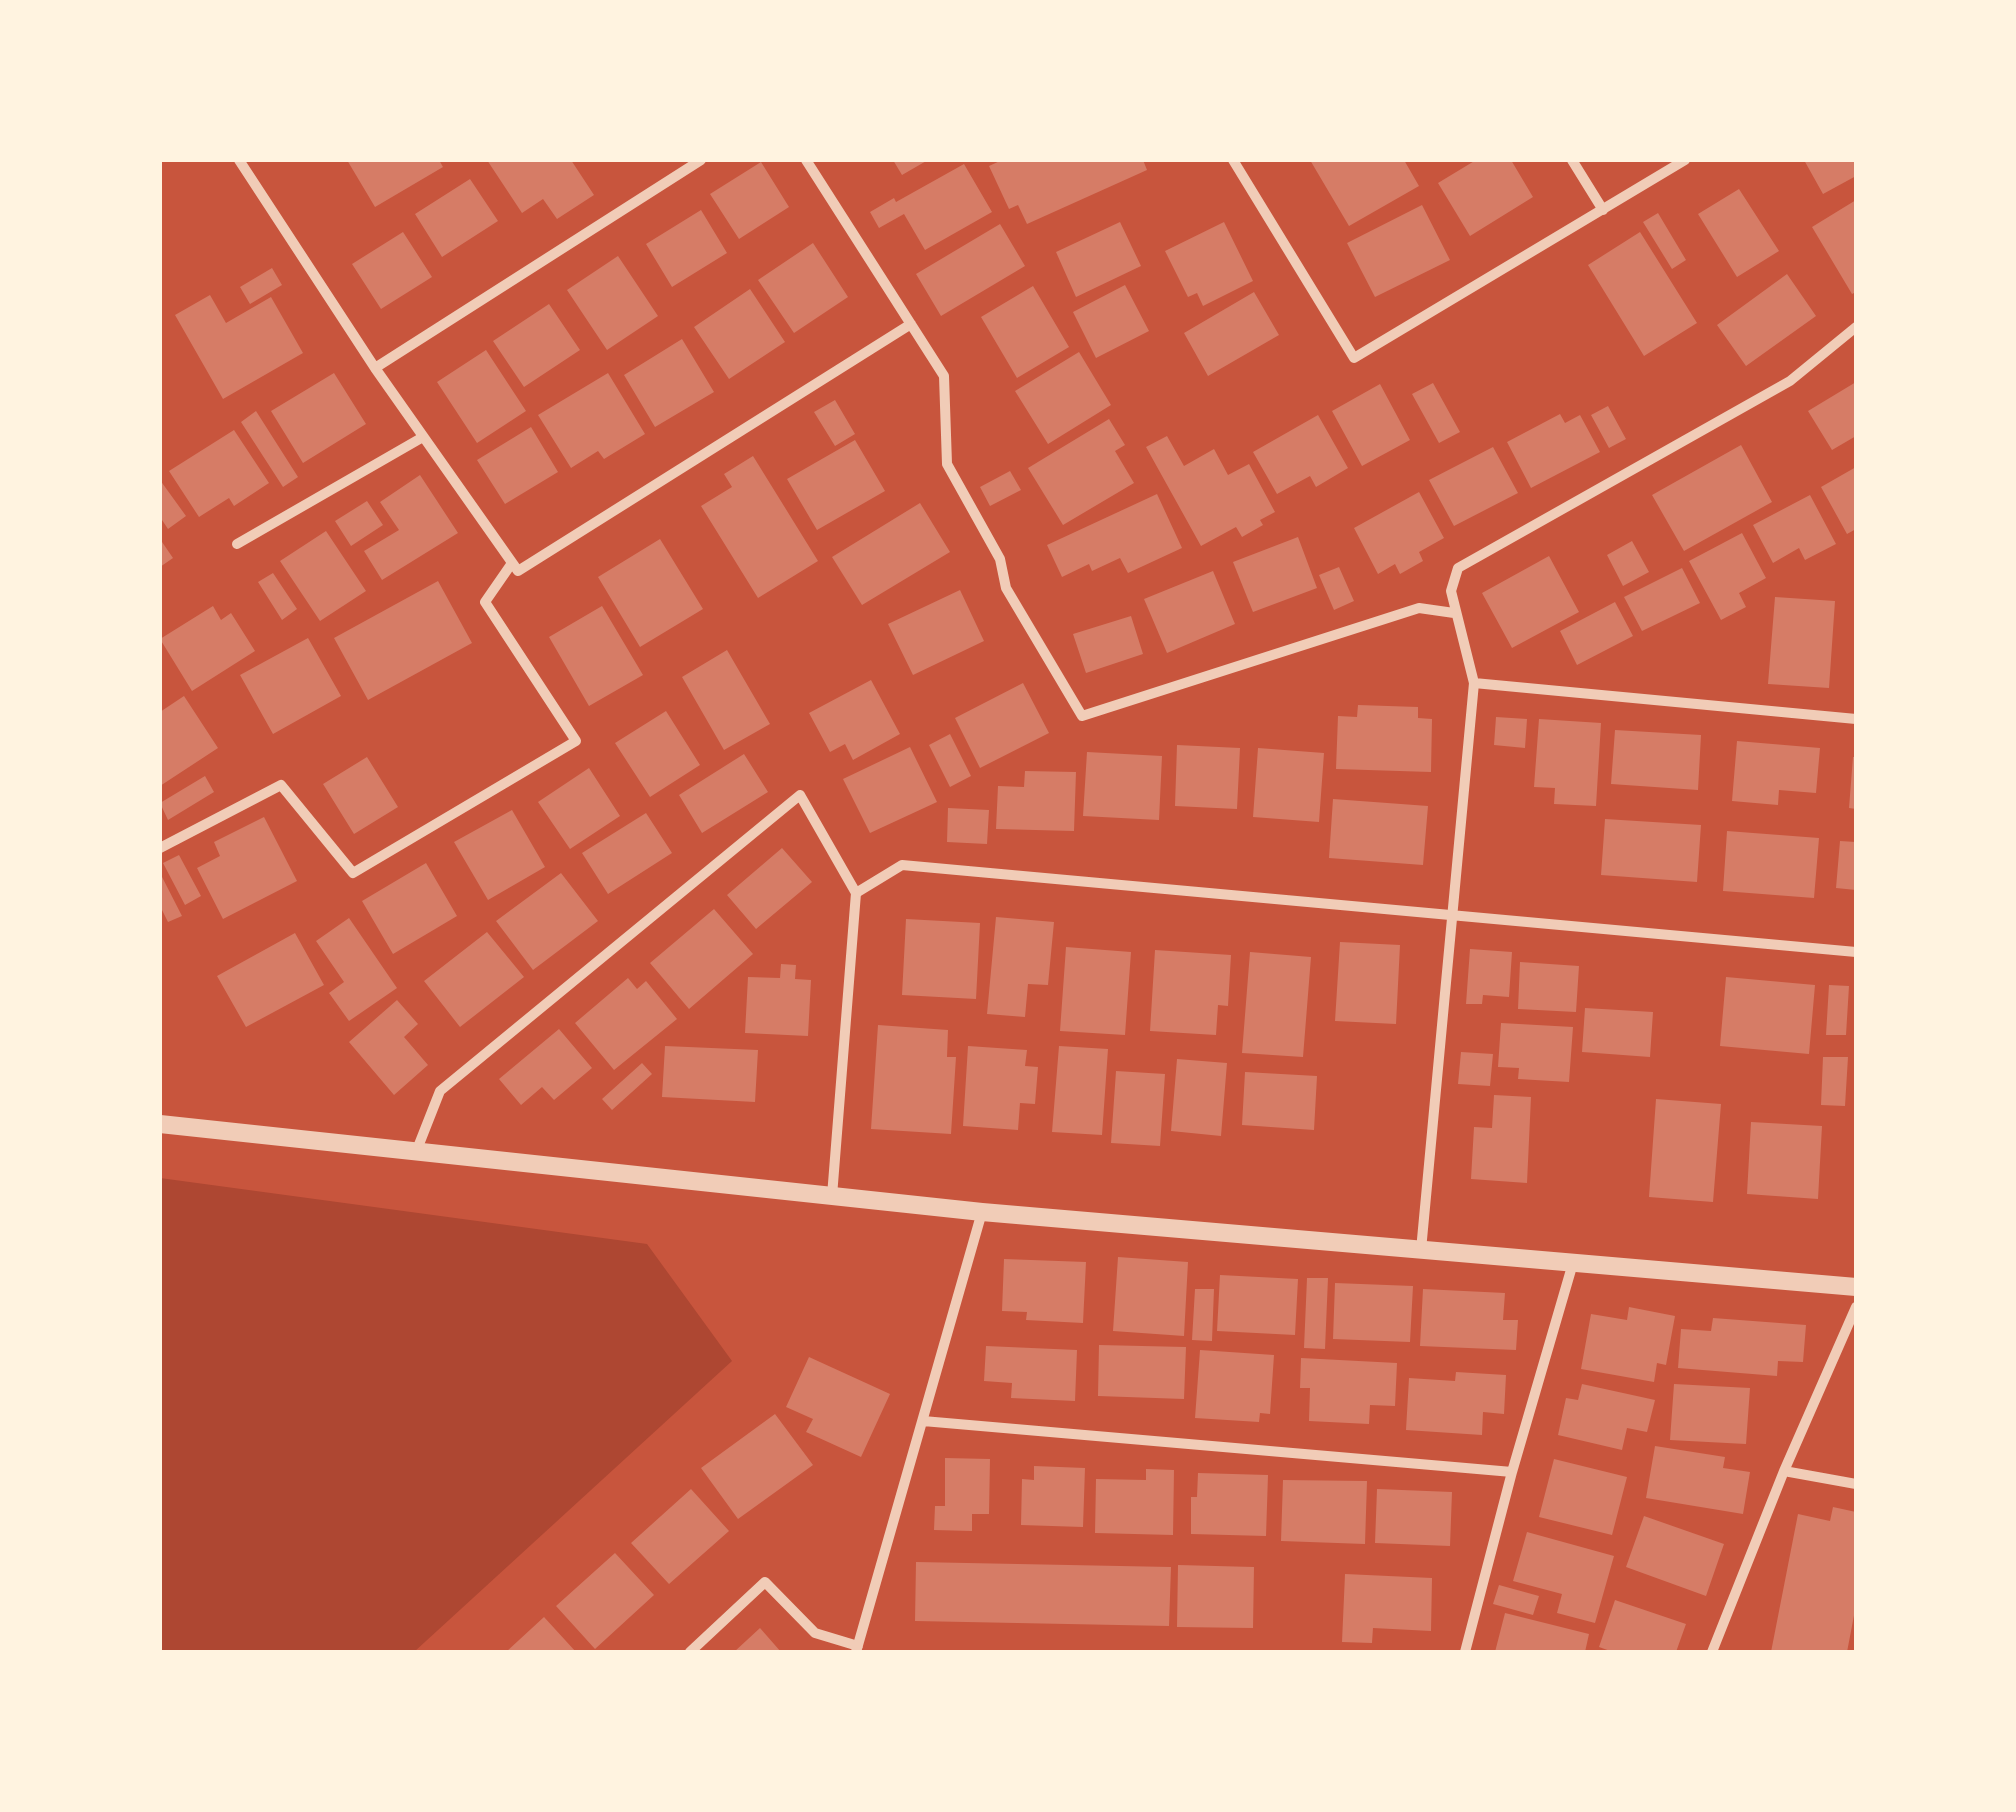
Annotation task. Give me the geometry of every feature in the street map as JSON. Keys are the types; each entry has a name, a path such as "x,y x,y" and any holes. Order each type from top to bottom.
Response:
{"street":[{"path":"239,160 376,368 518,571 911,324"},
{"path":"376,368 702,160"},
{"path":"806,160 944,376 946,464 1000,560 1006,588 1082,716 1419,608 1454,613"},
{"path":"1232,160 1354,358 1685,160"},
{"path":"1572,160 1603,210"},
{"path":"1420,1250 1474,683 1454,613 1451,591 1458,568 1790,381 1856,327"},
{"path":"237,544 423,437"},
{"path":"160,848 281,785 353,873 576,741 485,602 512,562"},
{"path":"1474,683 1856,719"},
{"path":"416,1152 440,1091 800,796 856,893 832,1196"},
{"path":"856,893 902,865 1856,952"},
{"path":"160,1124 982,1212 1856,1287"},
{"path":"690,1652 765,1582 815,1633 857,1649 982,1212"},
{"path":"1465,1652 1512,1472 1574,1262"},
{"path":"1712,1652 1784,1471 1856,1307"},
{"path":"924,1421 1512,1472"},
{"path":"1784,1471 1856,1484"}],"shaded area":[{"path":"160,1178 647,1244 732,1361 414,1652 160,1652"}],"building":[{"path":"347,160 439,160 443,167 375,207"},
{"path":"487,160 571,160 594,195 557,219 543,199 522,213"},
{"path":"893,160 928,160 902,175"},
{"path":"1002,160 1143,160 1147,170 1027,224 1018,205 1009,209 989,166"},
{"path":"1310,160 1404,160 1419,186 1349,226"},
{"path":"1476,160 1511,160 1533,197 1470,236 1438,183"},
{"path":"1804,160 1856,160 1856,176 1823,194"},
{"path":"761,162 789,207 739,239 710,194"},
{"path":"964,164 992,212 925,250 904,214 879,228 870,212"},
{"path":"470,179 498,221 442,257 415,214"},
{"path":"1739,189 1779,251 1737,277 1698,214"},
{"path":"1856,200 1856,292 1852,294 1812,227"},
{"path":"1422,205 1450,260 1375,297 1347,243"},
{"path":"701,210 727,253 672,287 646,244"},
{"path":"1658,213 1686,260 1672,269 1643,222"},
{"path":"1120,222 1141,266 1076,297 1056,252"},
{"path":"1224,222 1253,281 1203,306 1197,293 1188,297 1165,251"},
{"path":"1000,224 1025,266 941,316 916,274"},
{"path":"403,232 432,277 381,309 352,264"},
{"path":"1640,232 1697,323 1644,356 1588,265"},
{"path":"813,243 848,297 794,333 758,280"},
{"path":"618,256 658,316 607,350 567,290"},
{"path":"272,268 282,285 250,304 240,287"},
{"path":"1787,274 1816,316 1746,366 1717,325"},
{"path":"1125,285 1149,331 1096,358 1073,312"},
{"path":"1033,286 1069,347 1017,378 981,317"},
{"path":"750,289 785,342 729,379 694,327"},
{"path":"1254,292 1279,335 1208,376 1184,333"},
{"path":"210,295 226,323 271,297 303,353 223,399 175,315"},
{"path":"549,304 580,350 524,387 493,341"},
{"path":"682,339 714,392 655,427 624,375"},
{"path":"486,350 526,411 477,443 437,382"},
{"path":"1079,352 1111,405 1048,444 1015,391"},
{"path":"334,373 366,424 303,463 271,411"},
{"path":"608,373 645,434 604,459 598,451 571,468 538,415"},
{"path":"1856,382 1856,436 1832,450 1808,411"},
{"path":"1433,383 1460,432 1439,443 1412,394"},
{"path":"1380,384 1410,440 1362,466 1332,411"},
{"path":"835,400 855,434 835,446 814,412"},
{"path":"1608,406 1626,439 1609,448 1591,415"},
{"path":"256,411 298,477 283,487 241,422"},
{"path":"1560,414 1565,423 1580,415 1600,452 1531,488 1507,442"},
{"path":"1318,415 1348,468 1316,487 1310,476 1277,494 1253,452"},
{"path":"1109,419 1125,445 1115,451 1134,483 1063,525 1028,468"},
{"path":"531,427 558,472 505,504 477,460"},
{"path":"234,430 269,483 234,506 229,498 199,517 169,471"},
{"path":"1167,436 1184,466 1214,449 1228,475 1249,464 1275,512 1260,520 1263,525 1242,537 1236,527 1201,546 1146,447"},
{"path":"855,440 885,491 817,530 787,479"},
{"path":"1741,445 1772,502 1684,551 1652,495"},
{"path":"1493,447 1518,493 1454,526 1429,480"},
{"path":"753,456 818,561 758,598 701,506 732,487 724,474"},
{"path":"1856,467 1856,529 1847,534 1821,487"},
{"path":"1010,471 1021,490 990,506 980,487"},
{"path":"420,475 458,533 382,580 364,551 399,530 380,502"},
{"path":"160,480 186,516 168,529 160,517"},
{"path":"1419,492 1444,538 1419,552 1423,561 1400,574 1395,564 1378,574 1354,528"},
{"path":"1157,494 1182,548 1128,573 1120,558 1092,571 1089,564 1062,577 1047,545"},
{"path":"1810,495 1836,544 1805,560 1799,548 1773,563 1753,525"},
{"path":"367,501 383,525 351,546 335,521"},
{"path":"920,503 950,552 862,605 832,557"},
{"path":"326,531 366,591 320,621 280,561"},
{"path":"1742,533 1766,578 1739,593 1746,607 1721,620 1689,561"},
{"path":"1298,537 1317,588 1253,612 1233,562"},
{"path":"160,539 173,558 160,567"},
{"path":"660,539 703,609 640,647 598,577"},
{"path":"1632,541 1649,572 1623,586 1607,555"},
{"path":"1549,556 1579,612 1512,648 1482,593"},
{"path":"1339,567 1354,601 1334,610 1319,575"},
{"path":"1682,568 1700,603 1642,631 1624,597"},
{"path":"1213,571 1235,624 1167,653 1144,599"},
{"path":"273,573 297,609 282,620 258,582"},
{"path":"438,581 472,643 368,700 334,638"},
{"path":"960,590 984,641 913,675 888,624"},
{"path":"1775,597 1835,601 1829,688 1768,684"},
{"path":"1615,602 1633,636 1577,665 1560,631"},
{"path":"213,606 221,620 231,613 255,651 192,691 160,639"},
{"path":"602,606 643,675 589,706 549,637"},
{"path":"1131,616 1143,654 1086,673 1073,634"},
{"path":"308,638 341,696 273,734 240,675"},
{"path":"727,650 770,724 724,750 682,677"},
{"path":"871,680 900,734 853,760 845,744 830,752 809,713"},
{"path":"1023,683 1049,733 980,768 955,718"},
{"path":"184,696 218,748 160,786 160,712"},
{"path":"1358,705 1418,707 1418,718 1432,719 1431,772 1336,769 1338,716 1357,717"},
{"path":"666,711 700,765 650,797 615,743"},
{"path":"1496,717 1527,719 1525,748 1494,745"},
{"path":"1539,719 1601,723 1596,806 1554,804 1555,788 1534,787"},
{"path":"1615,730 1701,735 1698,790 1611,784"},
{"path":"950,734 971,776 950,787 929,745"},
{"path":"1737,741 1820,748 1816,793 1779,790 1778,805 1732,801"},
{"path":"1177,745 1240,748 1237,809 1175,806"},
{"path":"910,747 937,802 870,833 843,779"},
{"path":"1258,748 1324,753 1319,822 1253,817"},
{"path":"1087,752 1162,756 1159,820 1083,816"},
{"path":"744,754 768,792 702,833 679,795"},
{"path":"367,757 398,807 354,834 323,784"},
{"path":"1856,757 1856,809 1849,808"},
{"path":"589,768 620,816 570,849 538,802"},
{"path":"1025,771 1076,772 1074,831 996,829 998,786 1024,787"},
{"path":"205,776 214,792 168,820 160,803"},
{"path":"1333,799 1428,806 1423,865 1329,858"},
{"path":"948,808 989,810 987,844 947,842"},
{"path":"512,810 545,867 488,900 454,842"},
{"path":"646,813 672,853 608,894 582,853"},
{"path":"264,817 297,881 223,919 197,868 220,856 214,842"},
{"path":"1605,819 1701,825 1697,882 1601,875"},
{"path":"1727,831 1819,838 1814,898 1723,891"},
{"path":"1840,841 1856,842 1856,890 1836,888"},
{"path":"782,848 812,882 756,929 727,895"},
{"path":"179,855 201,896 185,905 163,863"},
{"path":"426,863 457,916 393,954 362,901"},
{"path":"160,873 182,916 168,922 160,906"},
{"path":"561,873 598,921 533,970 496,921"},
{"path":"714,909 753,954 689,1009 650,963"},
{"path":"996,917 1054,922 1048,985 1028,984 1025,1017 987,1014"},
{"path":"349,918 397,988 349,1021 329,993 344,982 316,941"},
{"path":"906,919 980,923 976,999 902,995"},
{"path":"487,932 524,977 460,1027 424,981"},
{"path":"295,933 324,985 246,1027 217,976"},
{"path":"1340,942 1400,945 1396,1024 1335,1021"},
{"path":"1066,947 1131,952 1125,1035 1060,1031"},
{"path":"1470,949 1512,952 1509,997 1483,995 1482,1004 1466,1004"},
{"path":"1155,950 1231,955 1228,1006 1218,1005 1216,1035 1150,1031"},
{"path":"1250,952 1311,957 1303,1057 1242,1053"},
{"path":"1520,962 1579,966 1576,1012 1518,1009"},
{"path":"781,964 796,965 795,979 811,980 808,1036 745,1033 748,977 780,978"},
{"path":"1726,977 1815,985 1809,1054 1720,1046"},
{"path":"628,978 637,989 646,981 677,1019 614,1070 575,1023"},
{"path":"1829,985 1849,986 1846,1035 1826,1035"},
{"path":"397,1000 418,1024 404,1037 428,1065 394,1095 349,1042"},
{"path":"1585,1008 1653,1012 1650,1057 1582,1052"},
{"path":"1501,1023 1573,1027 1569,1082 1518,1079 1519,1068 1498,1067"},
{"path":"878,1025 948,1030 947,1057 956,1057 951,1134 871,1129"},
{"path":"559,1029 592,1068 554,1100 542,1087 521,1105 499,1079"},
{"path":"665,1046 758,1050 755,1102 662,1097"},
{"path":"968,1046 1027,1050 1025,1066 1038,1067 1035,1104 1020,1103 1018,1130 963,1126"},
{"path":"1059,1046 1108,1049 1102,1135 1052,1132"},
{"path":"1461,1052 1493,1054 1490,1086 1458,1084"},
{"path":"1823,1057 1848,1057 1845,1106 1821,1105"},
{"path":"1177,1059 1227,1063 1221,1136 1171,1131"},
{"path":"642,1063 652,1074 612,1110 602,1099"},
{"path":"1116,1071 1165,1074 1160,1146 1111,1143"},
{"path":"1245,1072 1317,1076 1314,1130 1242,1125"},
{"path":"1494,1095 1531,1097 1527,1183 1471,1179 1474,1127 1492,1128"},
{"path":"1656,1099 1721,1104 1713,1202 1649,1197"},
{"path":"1751,1122 1822,1126 1818,1199 1747,1194"},
{"path":"1118,1257 1188,1262 1184,1336 1113,1331"},
{"path":"1004,1259 1086,1262 1083,1323 1026,1320 1027,1312 1002,1311"},
{"path":"1220,1275 1298,1279 1295,1335 1217,1331"},
{"path":"1307,1278 1328,1278 1325,1349 1304,1348"},
{"path":"1335,1283 1413,1286 1410,1342 1333,1339"},
{"path":"1195,1289 1214,1289 1212,1341 1192,1340"},
{"path":"1423,1289 1505,1293 1503,1320 1518,1320 1516,1350 1420,1346"},
{"path":"1629,1307 1675,1316 1666,1365 1657,1363 1654,1382 1581,1369 1591,1314 1627,1320"},
{"path":"1713,1318 1806,1325 1803,1362 1778,1361 1777,1376 1678,1368 1681,1329 1711,1331"},
{"path":"1099,1345 1186,1347 1184,1399 1098,1396"},
{"path":"986,1346 1077,1350 1075,1401 1011,1398 1012,1383 984,1381"},
{"path":"1200,1350 1274,1355 1270,1414 1260,1413 1259,1422 1195,1418"},
{"path":"809,1357 890,1394 861,1457 806,1432 813,1419 786,1407"},
{"path":"1301,1358 1397,1363 1395,1406 1370,1405 1369,1424 1309,1421 1310,1388 1300,1388"},
{"path":"1456,1372 1506,1375 1504,1414 1483,1412 1482,1435 1406,1430 1409,1378 1455,1381"},
{"path":"1582,1384 1655,1400 1647,1432 1627,1428 1622,1450 1558,1435 1566,1398 1578,1400"},
{"path":"1674,1384 1750,1388 1746,1444 1670,1440"},
{"path":"775,1414 813,1465 738,1519 701,1468"},
{"path":"1655,1446 1725,1457 1723,1468 1750,1472 1743,1514 1646,1498"},
{"path":"945,1458 990,1459 989,1514 972,1514 972,1531 934,1530 935,1506 945,1506"},
{"path":"1554,1459 1627,1477 1612,1535 1539,1517"},
{"path":"1034,1466 1085,1468 1083,1527 1021,1525 1022,1479 1034,1480"},
{"path":"1146,1469 1174,1470 1173,1535 1095,1533 1096,1479 1146,1480"},
{"path":"1198,1473 1268,1475 1266,1536 1191,1534 1191,1497 1197,1497"},
{"path":"1283,1480 1367,1481 1365,1544 1281,1541"},
{"path":"691,1489 729,1531 669,1584 631,1543"},
{"path":"1377,1489 1452,1492 1450,1546 1375,1543"},
{"path":"1833,1507 1856,1512 1856,1605 1847,1652 1771,1652 1798,1514 1830,1521"},
{"path":"1644,1516 1724,1544 1706,1596 1626,1567"},
{"path":"1527,1532 1614,1556 1595,1623 1557,1613 1562,1594 1513,1581"},
{"path":"615,1553 654,1595 595,1649 556,1606"},
{"path":"916,1562 1171,1567 1169,1626 915,1621"},
{"path":"1178,1565 1254,1567 1253,1628 1177,1627"},
{"path":"1345,1574 1432,1578 1431,1631 1373,1628 1372,1643 1342,1642"},
{"path":"1499,1585 1539,1596 1533,1615 1493,1604"},
{"path":"1615,1600 1686,1624 1676,1652 1613,1652 1599,1647"},
{"path":"1505,1613 1589,1634 1585,1652 1495,1652"},
{"path":"544,1617 576,1652 506,1652"},
{"path":"760,1628 781,1652 734,1652"}]}
